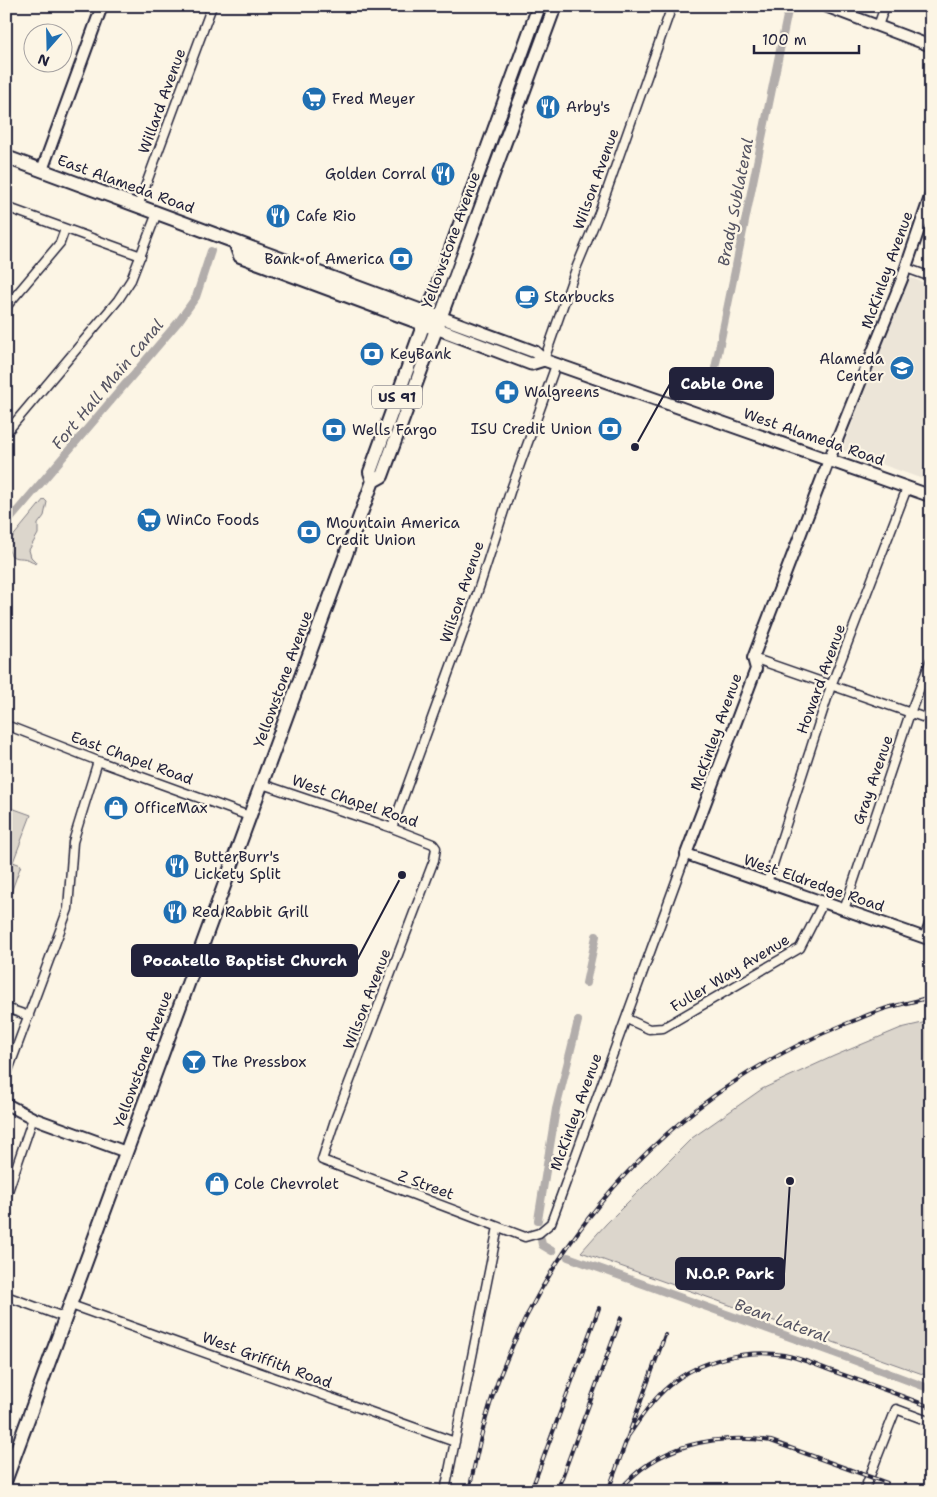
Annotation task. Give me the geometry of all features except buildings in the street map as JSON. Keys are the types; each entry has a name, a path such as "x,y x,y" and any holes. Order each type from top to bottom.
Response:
{"main road":[{"name":"Yellowstone Avenue","path":"6,1479 373,481 370,472 538,6"},
{"name":"Yellowstone Avenue","path":"373,481 382,476 555,6"},
{"name":"East Alameda Road","path":"6,157 234,242 425,318"},
{"name":"West Alameda Road","path":"425,318 532,364 544,360 931,496"}],"street":[{"path":"42,170 102,6"},
{"name":"Willard Avenue","path":"138,206 212,6"},
{"name":"Wilson Avenue","path":"544,360 576,266 599,213 672,6"},
{"path":"825,6 931,46"},
{"path":"878,26 885,6"},
{"name":"McKinley Avenue","path":"521,1236 525,1237 539,1233 551,1223 756,669 753,658 829,460 906,268 931,194"},
{"path":"6,207 141,256"},
{"path":"6,433 118,300 131,280 157,213"},
{"path":"6,307 10,296 60,243 65,229"},
{"path":"906,268 931,277"},
{"name":"Wilson Avenue","path":"392,828 476,597 510,492 556,364"},
{"name":"Howard Avenue","path":"766,882 831,686 907,488"},
{"path":"753,658 931,720"},
{"name":"Gray Avenue","path":"844,910 910,713 931,660"},
{"name":"East Chapel Road","path":"6,725 249,816"},
{"path":"6,1076 68,909 73,842 98,761"},
{"name":"West Chapel Road","path":"262,784 392,828 433,844 436,848"},
{"name":"Wilson Avenue","path":"322,1160 434,860 436,848"},
{"name":"West Eldredge Road","path":"686,854 928,939"},
{"name":"Fuller Way Avenue","path":"627,1019 649,1029 663,1028 800,948 823,903"},
{"path":"928,939 931,919"},
{"path":"6,1008 29,1016"},
{"path":"6,1104 33,1118 126,1152"},
{"path":"6,1197 33,1118"},
{"name":"Z Street","path":"322,1160 474,1216 521,1236"},
{"path":"444,1491 498,1227"},
{"path":"6,1296 66,1318"},
{"name":"West Griffith Road","path":"71,1305 455,1442"},
{"path":"864,1491 896,1409 931,1422"}],"shaded area":[{"name":"Alameda Center","path":"908,277 931,285 931,482 842,450"},
{"path":"44,499 47,502 44,516 38,524 38,534 29,550 31,557 36,562 35,564 32,561 12,556 6,545"},
{"path":"6,806 31,815 13,862 21,865 6,906"},
{"path":"931,1021 931,1377 581,1252 606,1224 692,1138 762,1089 901,1028"}],"waterway":[{"name":"Brady Sublateral","path":"697,394 707,391 712,383 789,6"},
{"name":"Fort Hall Main Canal","path":"6,524 179,321 196,297 211,251"},
{"name":"Bean Lateral","path":"586,983 596,936"},
{"name":"Bean Lateral","path":"538,1220 556,1109 578,1021"},
{"name":"Bean Lateral","path":"541,1239 542,1245 552,1251"},
{"name":"Bean Lateral","path":"568,1257 931,1389"}],"railway":[{"path":"469,1491 494,1392 525,1319 557,1263 594,1211 636,1163 683,1120 734,1083 789,1050 877,1011 931,997"},
{"path":"531,1491 599,1308"},
{"path":"557,1491 621,1318"},
{"path":"608,1491 665,1335"},
{"path":"629,1435 658,1396 682,1376 709,1363 739,1355 769,1354 797,1358 931,1407"},
{"path":"619,1491 634,1475 650,1463 669,1453 708,1441 729,1439 771,1441 887,1483"}],"place":[{"name":"Fred Meyer","path":"314,99"},
{"name":"Arby's","path":"548,107"},
{"name":"Golden Corral","path":"443,174"},
{"name":"Cafe Rio","path":"278,216"},
{"name":"Bank of America","path":"401,259"},
{"name":"Starbucks","path":"527,297"},
{"name":"KeyBank","path":"372,354"},
{"name":"Alameda Center","path":"902,368"},
{"name":"Walgreens","path":"507,392"},
{"name":"ISU Credit Union","path":"610,429"},
{"name":"Wells Fargo","path":"334,430"},
{"name":"Cable One","path":"635,447"},
{"name":"WinCo Foods","path":"149,520"},
{"name":"Mountain America Credit Union","path":"309,532"},
{"name":"OfficeMax","path":"116,808"},
{"name":"ButterBurr's Lickety Split","path":"177,866"},
{"name":"Pocatello Baptist Church","path":"402,875"},
{"name":"Red Rabbit Grill","path":"175,912"},
{"name":"The Pressbox","path":"194,1062"},
{"name":"N.O.P. Park","path":"790,1181"},
{"name":"Cole Chevrolet","path":"217,1184"}]}
